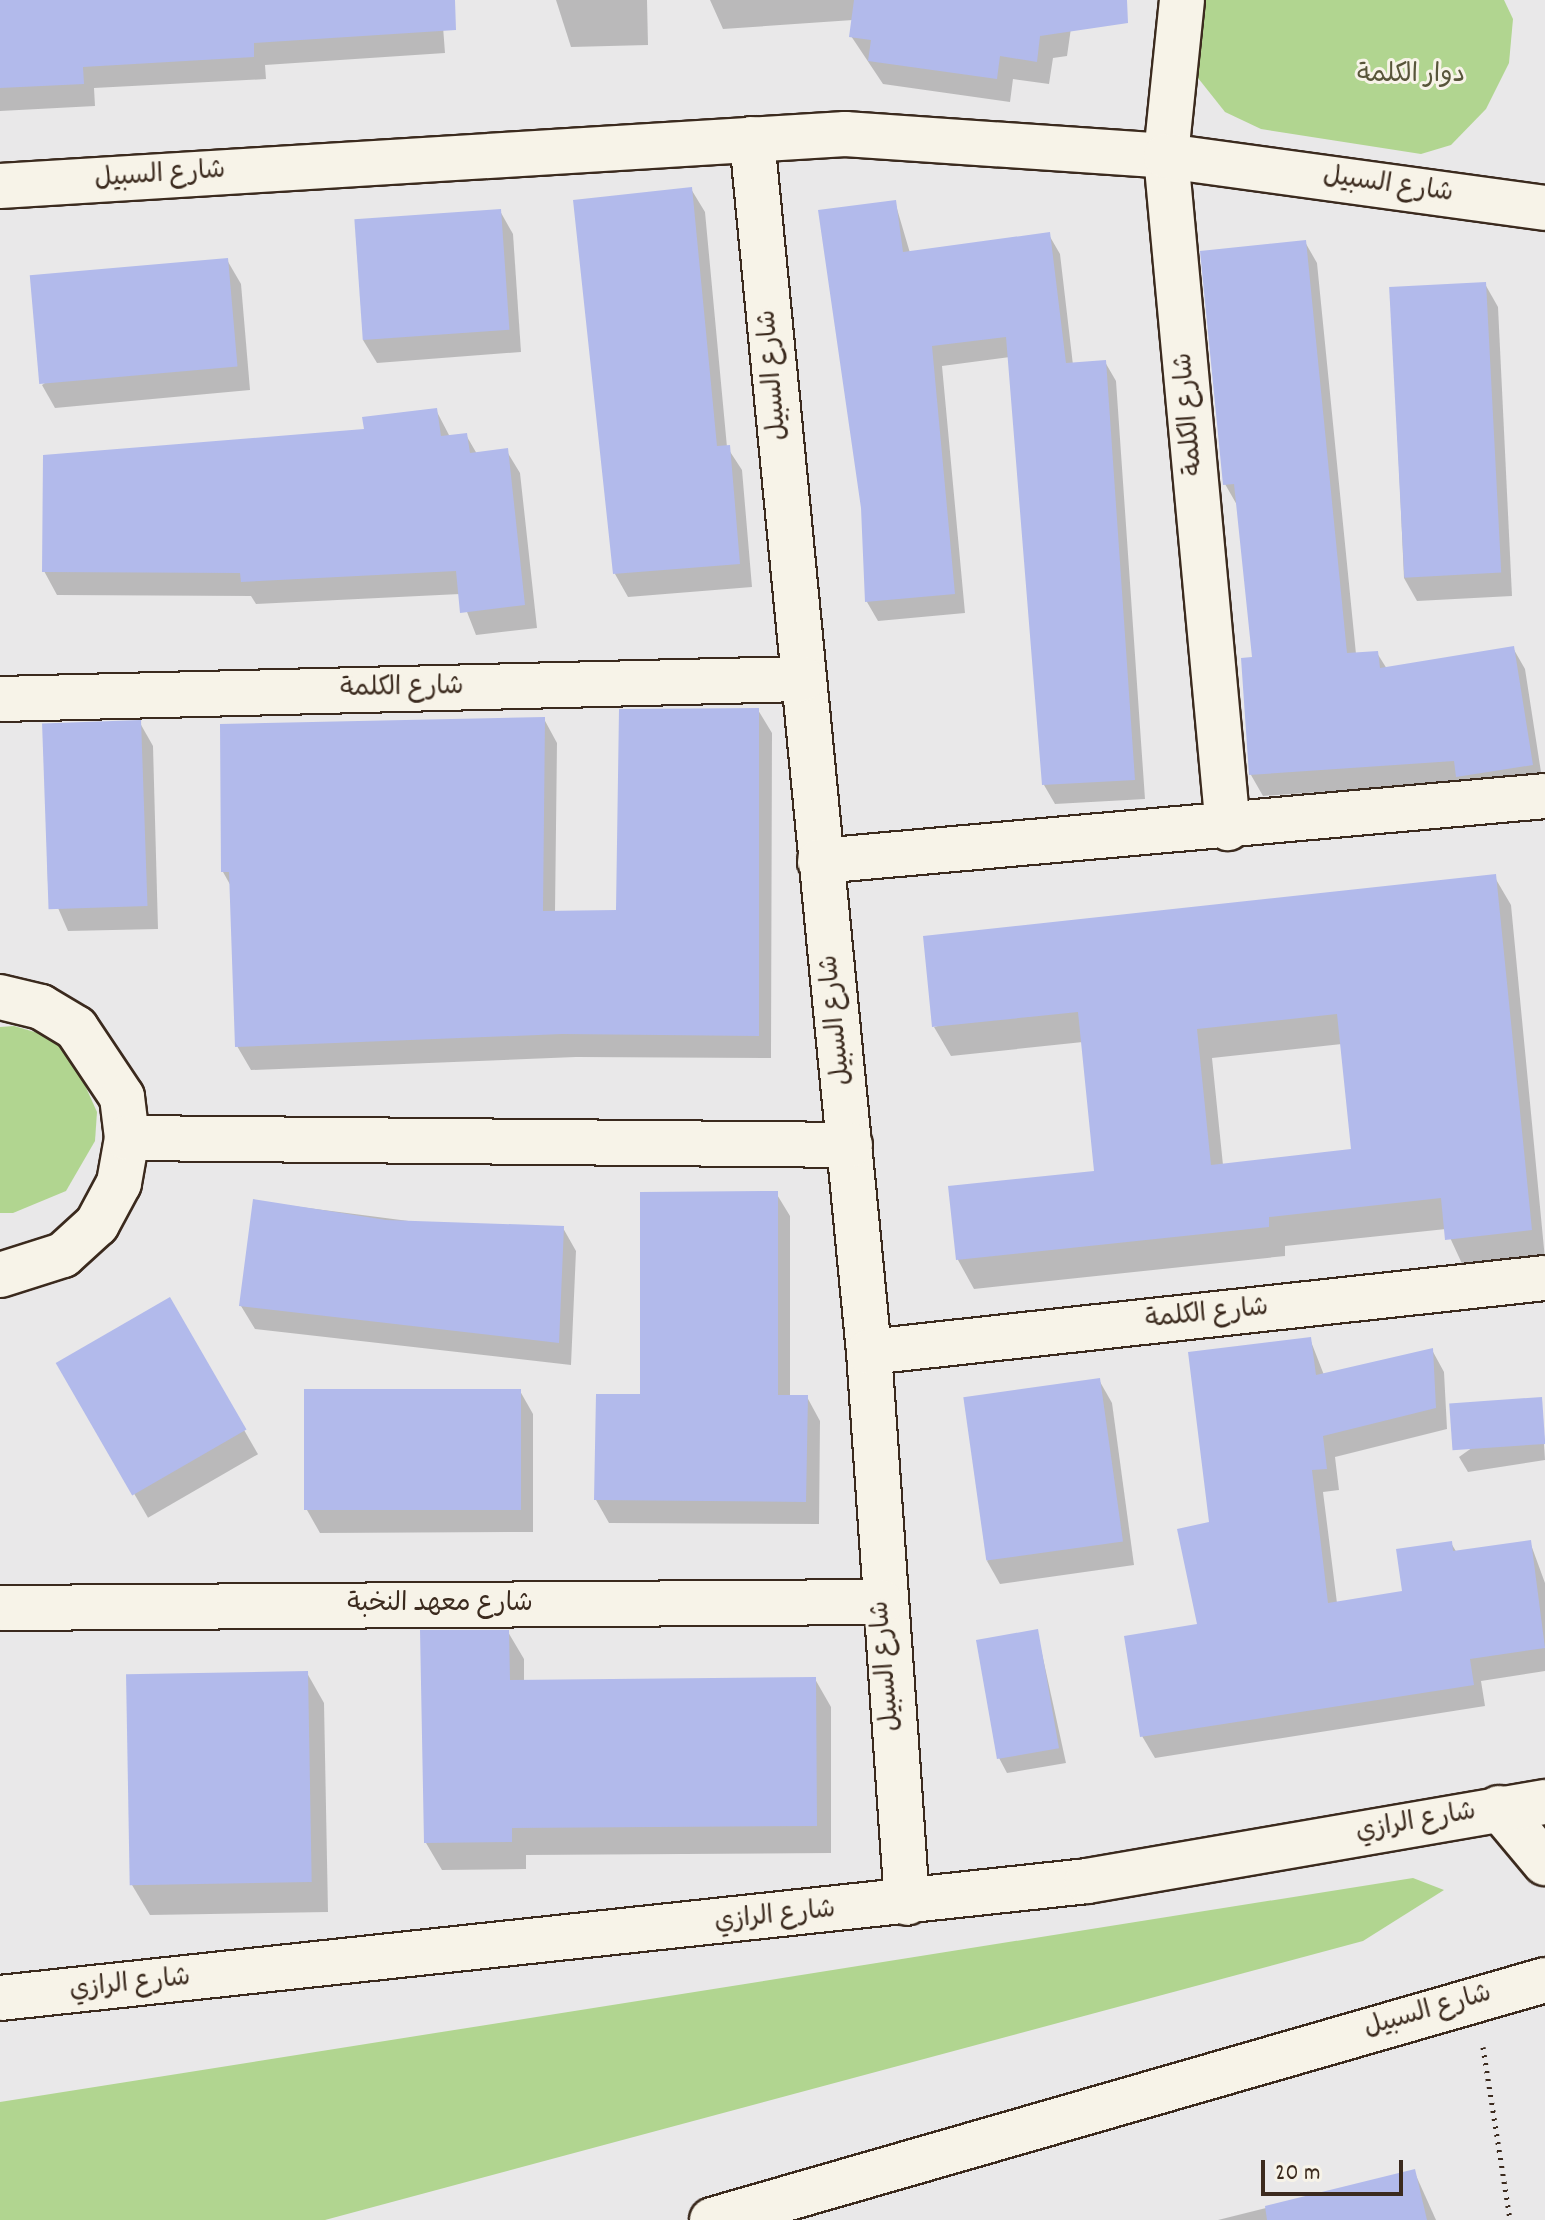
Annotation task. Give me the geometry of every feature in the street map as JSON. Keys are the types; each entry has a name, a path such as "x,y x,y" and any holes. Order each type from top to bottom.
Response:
{"street":[{"name":"شارع الكلمة","path":"1182,0 1166,156 1228,828"},
{"name":"شارع السبيل","path":"0,186 845,134 1166,156 1545,208"},
{"name":"شارع السبيل","path":"752,139 869,1352 881,1602 907,1903"},
{"name":"شارع الكلمة","path":"0,699 803,679"},
{"path":"820,861 1228,828 1545,796"},
{"path":"0,997 41,1007 76,1028 104,1059 122,1097 127,1138 119,1183 97,1224 63,1255 0,1275"},
{"path":"127,1138 850,1145"},
{"name":"شارع الكلمة","path":"869,1352 1545,1278"},
{"name":"شارع معهد النخبة","path":"0,1608 881,1602"},
{"name":"شارع الرازي","path":"0,1998 907,1903 1087,1881 1545,1802"},
{"path":"1499,1808 1545,1863"},
{"name":"شارع السبيل","path":"712,2220 1476,1998 1539,1972"}],"path":[{"path":"1476,1998 1510,2220"}],"green space":[{"name":"دوار الكلمة","path":"1202,0 1504,0 1513,19 1509,63 1486,109 1451,145 1421,154 1261,129 1225,112 1198,78 1183,41"},
{"path":"14,1026 45,1035 71,1054 97,1112 95,1141 66,1191 13,1213 0,1213 0,1027"},
{"path":"1413,1878 1444,1890 1363,1941 325,2220 0,2220 0,2102"}],"building":[{"path":"0,0 455,0 456,30 254,43 254,57 83,67 84,84 0,88"},
{"path":"854,0 1127,0 1128,23 1040,36 1037,62 1000,56 997,79 868,61 871,40 849,37"},
{"path":"692,187 717,446 730,445 740,564 613,574 573,200"},
{"path":"896,200 903,252 1050,232 1066,363 1106,360 1135,780 1042,785 1006,337 932,346 955,594 865,602 861,508 818,210"},
{"path":"501,209 509,330 363,340 354,219"},
{"path":"1306,240 1347,653 1378,651 1380,668 1514,646 1533,765 1456,777 1454,761 1249,775 1241,658 1252,657 1234,484 1223,485 1200,251"},
{"path":"228,258 237,367 39,384 30,275"},
{"path":"1486,282 1501,573 1404,578 1389,287"},
{"path":"437,408 441,436 467,433 470,453 508,448 525,605 460,613 456,571 241,582 240,573 42,572 43,455 364,429 362,417"},
{"path":"759,708 759,1036 562,1034 235,1047 229,872 221,872 220,724 545,717 543,911 616,910 619,709"},
{"path":"141,720 147,906 49,909 42,723"},
{"path":"1496,874 1532,1230 1445,1240 1441,1198 1269,1217 1269,1227 956,1260 948,1186 1094,1171 1078,1012 932,1027 923,936","holes":["1337,1014 1351,1149 1211,1165 1197,1029"]},
{"path":"778,1191 778,1395 808,1395 806,1502 594,1500 596,1394 640,1394 640,1192"},
{"path":"253,1199 386,1220 564,1226 559,1343 239,1306"},
{"path":"170,1297 246,1430 132,1496 56,1363"},
{"path":"1311,1337 1316,1375 1433,1348 1436,1408 1323,1436 1327,1469 1312,1470 1328,1603 1402,1591 1396,1549 1452,1541 1453,1551 1531,1540 1545,1648 1470,1659 1474,1685 1140,1737 1124,1636 1197,1624 1177,1529 1209,1522 1188,1352"},
{"path":"1100,1378 1123,1541 986,1561 963,1397"},
{"path":"304,1389 521,1389 521,1510 304,1510"},
{"path":"1542,1397 1545,1444 1453,1450 1449,1403"},
{"path":"1038,1629 1059,1748 997,1759 976,1640"},
{"path":"420,1630 509,1630 510,1680 816,1677 817,1826 512,1828 512,1842 424,1843"},
{"path":"308,1671 312,1882 130,1885 126,1674"},
{"path":"1415,2169 1427,2220 1267,2220 1265,2206"}]}
